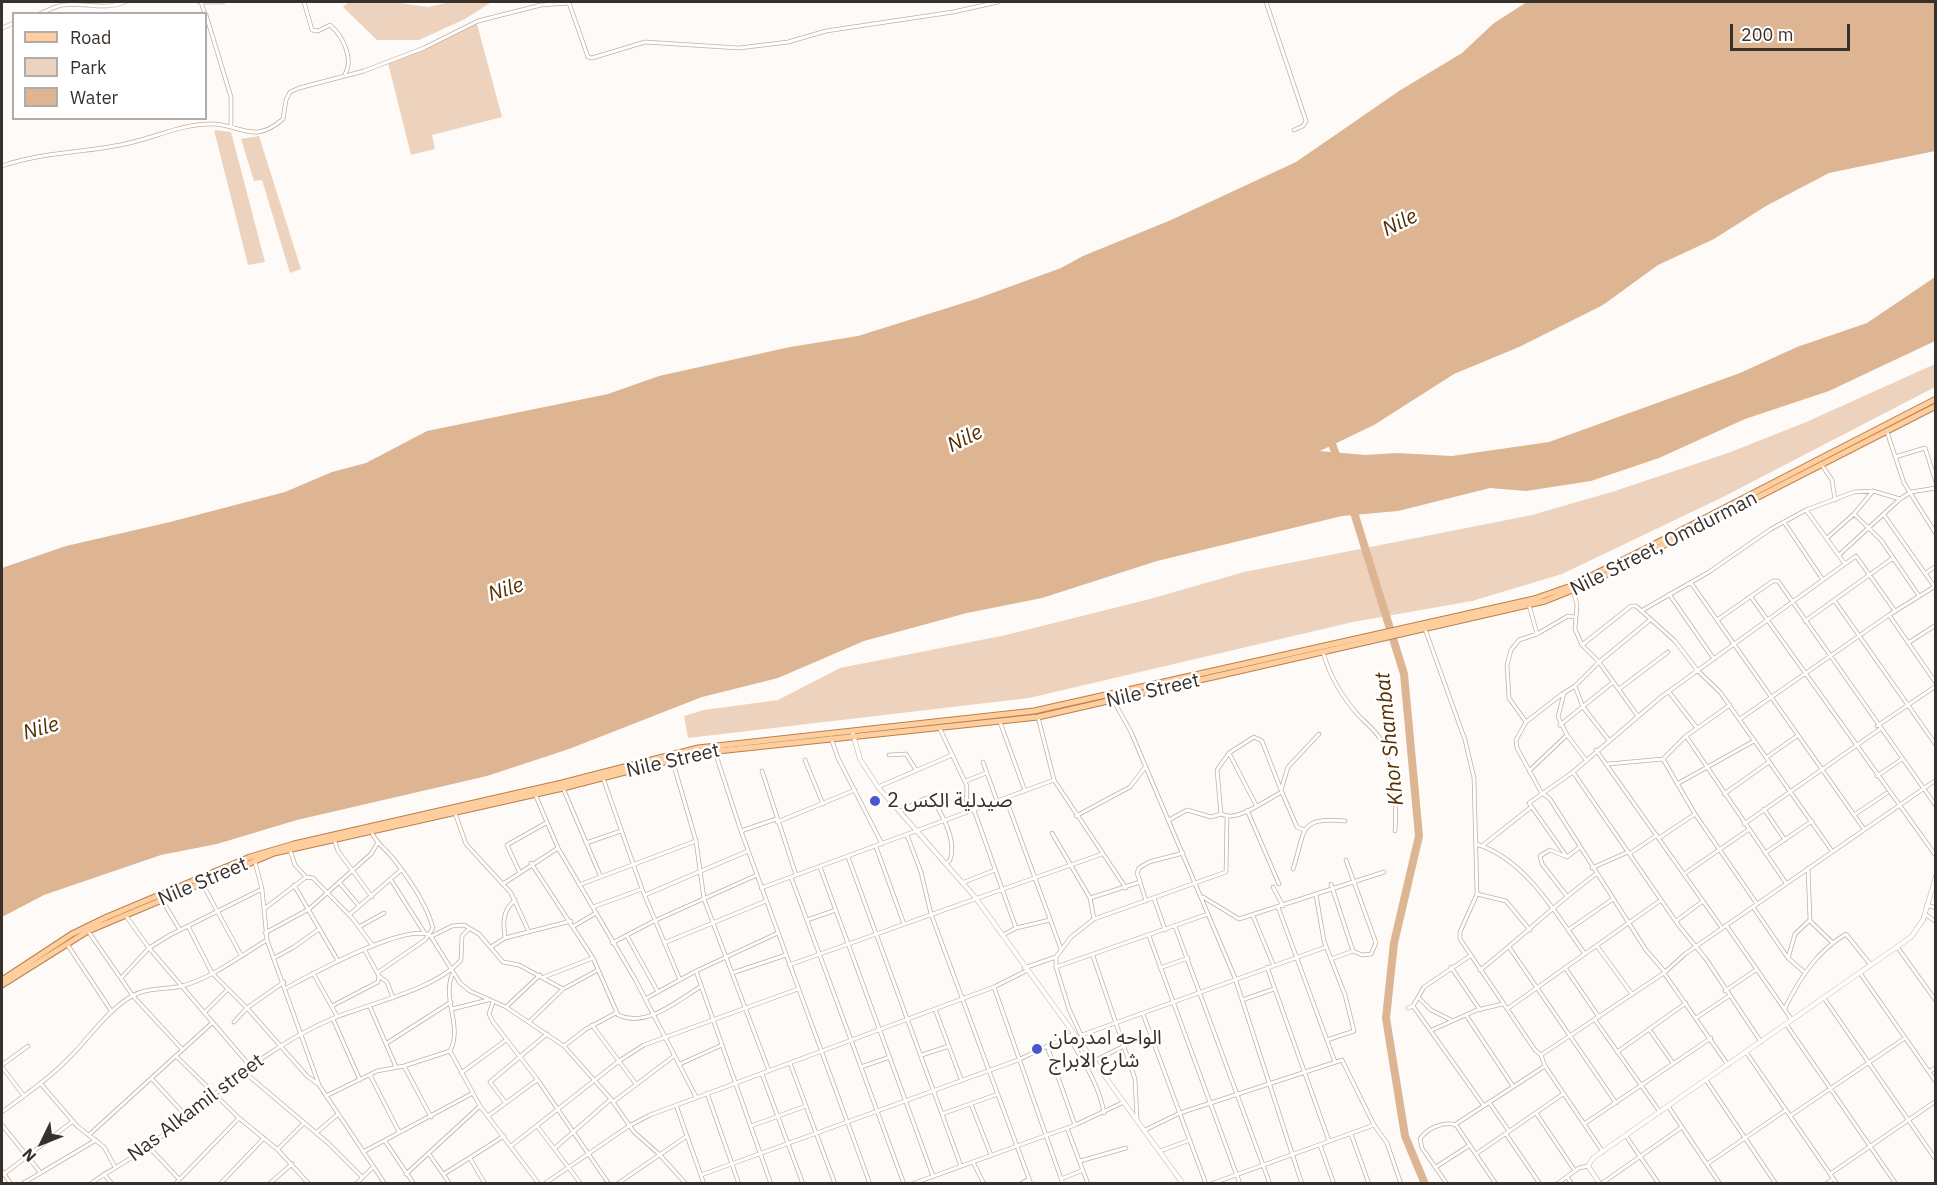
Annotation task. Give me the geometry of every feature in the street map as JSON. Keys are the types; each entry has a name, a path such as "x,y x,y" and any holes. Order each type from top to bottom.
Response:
{"main road":[{"path":"1374,638 1572,588 1908,416 1935,399"},
{"path":"1917,411 1935,406"},
{"name":"Nile Street, Omdurman","path":"1405,631 1425,629 1530,605 1572,588 1820,464 1885,427"},
{"name":"Nile Street","path":"2,985 88,931 259,853 572,781 698,748 853,733 1034,711 1323,652 1374,638"},
{"name":"Nile Street","path":"2,980 79,931 254,860 362,830 371,831 563,788 672,759 715,751 831,738 853,733 1038,717 1374,638"}],"street":[{"path":"44,12 61,5 93,5 106,8 125,2"},
{"path":"200,2 223,2"},
{"path":"304,2 312,30 318,32 330,25 338,32 348,55 345,75"},
{"path":"2,166 75,150 125,144 191,125 231,126 246,133 267,129 283,119 286,100 290,92 424,48 478,21 542,3 569,3 588,57 592,58 645,42 739,48 788,42 826,31 952,12 998,2"},
{"path":"1266,2 1305,121 1303,126 1294,130"},
{"path":"207,20 231,98 231,126"},
{"path":"1885,427 1904,483 1935,534"},
{"path":"1895,457 1925,448 1935,482"},
{"path":"1820,464 1832,480 1835,500"},
{"path":"1839,555 1900,499 1911,492 1935,488"},
{"path":"1641,611 1691,583 1783,521 1806,510 1854,492 1873,491 1900,499"},
{"path":"1827,538 1854,514 1873,491"},
{"path":"1806,510 1845,564"},
{"path":"1854,514 1870,527 1919,596"},
{"path":"1740,719 1889,615 1935,588 1884,515"},
{"path":"1783,521 1823,580"},
{"path":"1567,857 1530,808 1529,803 1541,792 1573,772 1608,739 1669,692 1856,556 1895,611"},
{"path":"1805,621 1893,558"},
{"path":"1926,573 1935,566"},
{"path":"1718,621 1776,579 1935,806"},
{"path":"1691,583 1864,829"},
{"path":"1572,588 1577,605 1575,629 1582,645 1599,662 1638,716"},
{"path":"1669,594 1714,659"},
{"path":"1751,597 1935,856"},
{"path":"1833,600 1935,745"},
{"path":"1530,605 1537,634"},
{"path":"1582,645 1631,606 1636,606 1675,640 1698,671 1730,705 1832,851"},
{"path":"1744,824 1856,747 1935,682 1889,615"},
{"path":"1526,722 1509,698 1507,665 1515,643 1537,634 1568,616 1575,617"},
{"path":"1650,620 1599,662 1575,686 1526,722 1516,740 1520,756 1541,792 1550,799 1646,950 1665,973 1728,1065"},
{"path":"1908,643 1935,627"},
{"path":"1425,629 1470,758 1475,788 1477,894 1459,935 1480,971 1541,1055 1563,1095 1602,1152"},
{"path":"1323,652 1333,681 1353,709 1381,739 1394,795 1395,831"},
{"path":"1619,690 1668,652"},
{"path":"1560,725 1612,682"},
{"path":"1575,686 1583,707 1608,739"},
{"path":"1669,692 1697,728"},
{"path":"1564,693 1558,710 1560,725 1586,760"},
{"path":"1113,700 1146,766 1235,978 1302,1184"},
{"path":"1608,764 1662,759 1686,736 1730,705"},
{"path":"1038,717 1054,780 1126,888"},
{"path":"1000,721 1025,791"},
{"path":"939,727 965,781 968,794 966,813"},
{"path":"853,733 860,759 878,787 975,897 1183,1184"},
{"path":"1169,820 1187,810 1210,817 1221,814 1227,817 1247,810 1281,791 1288,767 1318,734"},
{"path":"1529,771 1567,735"},
{"path":"1686,736 1786,883"},
{"path":"1767,757 1798,736"},
{"path":"1221,814 1217,770 1229,753 1254,737 1259,738 1268,755 1297,827 1304,830"},
{"path":"831,738 838,758 882,844"},
{"path":"1677,784 1754,740"},
{"path":"1596,750 1722,928"},
{"path":"715,751 761,888 870,1184"},
{"path":"1229,753 1256,805"},
{"path":"889,756 906,754 916,770"},
{"path":"878,787 952,755"},
{"path":"672,759 696,842 702,870 704,898 769,1071"},
{"path":"1662,759 1788,958 1803,971"},
{"path":"1876,776 1902,759"},
{"path":"805,760 823,804"},
{"path":"982,762 997,801"},
{"path":"1724,794 1770,762"},
{"path":"1076,816 1130,788 1146,766"},
{"path":"762,771 776,821 796,875"},
{"path":"1573,772 1661,900 1706,959 1725,991 1761,1042"},
{"path":"965,781 986,773"},
{"path":"603,778 654,921 680,980"},
{"path":"761,888 1054,780"},
{"path":"1541,1055 1665,973 1695,947 1935,780"},
{"path":"563,788 600,875"},
{"path":"741,831 776,821 855,790"},
{"path":"1854,815 1888,792"},
{"path":"535,794 558,848 645,999 696,1097"},
{"path":"898,812 929,797 946,821 952,852 946,864"},
{"path":"1005,798 1061,949"},
{"path":"1482,846 1530,808"},
{"path":"1764,809 1785,840"},
{"path":"974,810 1016,928"},
{"path":"1247,810 1279,884"},
{"path":"455,812 466,844 515,900 529,932"},
{"path":"1592,868 1629,853 1695,814"},
{"path":"1081,1035 1069,1009 1056,967 1056,957 1061,949 1079,928 1094,919 1226,872 1227,817"},
{"path":"1293,869 1304,830 1314,820 1322,818 1345,821"},
{"path":"1765,853 1812,821"},
{"path":"519,871 507,845 546,823"},
{"path":"1684,874 1748,830"},
{"path":"371,831 377,844 385,849 401,870 432,923 431,935"},
{"path":"586,843 621,831"},
{"path":"1052,833 1090,898 1094,919"},
{"path":"907,835 921,872 931,914 1019,1146 1030,1181 1020,1184"},
{"path":"334,839 338,851 372,897"},
{"path":"579,885 632,863 696,842"},
{"path":"266,933 309,909 371,854 377,844"},
{"path":"1476,844 1518,868 1551,907 1585,954"},
{"path":"876,846 904,924"},
{"path":"1567,857 1581,846"},
{"path":"503,884 531,863 558,848"},
{"path":"291,850 295,865 306,877 316,880 349,915 373,946"},
{"path":"1566,895 1540,860 1542,854 1550,850 1567,857"},
{"path":"645,895 748,851"},
{"path":"1146,901 1137,873 1139,868 1149,862 1183,853"},
{"path":"789,965 975,897 1102,854"},
{"path":"848,856 961,1166"},
{"path":"254,860 262,889 267,940 303,1034 319,1085 385,1184"},
{"path":"1331,959 1353,951 1362,955 1371,954 1376,943 1346,860"},
{"path":"531,863 593,958 616,1013"},
{"path":"820,867 933,1176"},
{"path":"1808,868 1809,920 1833,942"},
{"path":"349,915 401,870"},
{"path":"962,882 995,870"},
{"path":"1202,896 1234,918 1253,916 1316,896 1331,886 1383,872"},
{"path":"1480,971 1530,930 1551,907 1596,874"},
{"path":"612,943 654,921 757,875"},
{"path":"1557,1184 1575,1171 1588,1166 1593,1158 1898,948 1916,932 1935,876"},
{"path":"264,909 306,877"},
{"path":"791,877 904,1184"},
{"path":"391,880 424,932 431,935 453,974 470,991 506,1007 564,1047 612,1100 642,1141 660,1155 686,1184"},
{"path":"339,882 359,906"},
{"path":"1090,898 1140,882"},
{"path":"202,883 215,911 241,955"},
{"path":"294,885 337,959"},
{"path":"1331,886 1353,951"},
{"path":"1273,887 1283,906"},
{"path":"121,978 149,948 215,911 262,889"},
{"path":"592,907 642,889"},
{"path":"1477,894 1506,901 1530,930"},
{"path":"1316,896 1326,946 1345,995 1354,1031 1327,1040"},
{"path":"161,898 180,930"},
{"path":"1154,898 1165,930"},
{"path":"1568,930 1613,899"},
{"path":"505,939 503,918 506,910 515,900"},
{"path":"1507,1009 1661,900"},
{"path":"664,943 766,901"},
{"path":"1676,921 1704,902"},
{"path":"1927,905 1935,908"},
{"path":"1278,907 1335,1062"},
{"path":"807,920 836,910"},
{"path":"359,927 384,913"},
{"path":"574,926 596,913"},
{"path":"1056,967 1209,914"},
{"path":"1924,914 1935,922"},
{"path":"125,915 149,948 250,1066"},
{"path":"1253,916 1273,965"},
{"path":"1002,936 1016,928 1050,920"},
{"path":"1788,958 1794,934 1809,920"},
{"path":"491,947 505,939 571,921"},
{"path":"378,975 431,935 460,924 479,934 503,962 519,965 563,989"},
{"path":"1726,925 1792,1020"},
{"path":"188,926 212,973 247,1008 307,1076 319,1085"},
{"path":"1175,926 1270,1184"},
{"path":"274,958 300,944 319,928"},
{"path":"450,970 461,960 462,936 469,929"},
{"path":"88,931 133,996 183,1049"},
{"path":"286,988 337,959 364,948 424,932"},
{"path":"645,999 726,955 778,933"},
{"path":"626,935 658,992"},
{"path":"1785,1008 1803,971 1833,942 1849,935 1871,965"},
{"path":"1149,936 1240,1184"},
{"path":"2,1112 41,1084 75,1053 112,1012 133,996 149,990 182,985 212,973 267,940"},
{"path":"68,944 112,1012"},
{"path":"701,1174 1018,1060 1068,1036 1081,1035 1116,1024 1326,946"},
{"path":"1597,946 1632,994"},
{"path":"1509,947 1616,1103"},
{"path":"364,948 378,975 387,982 393,998"},
{"path":"1898,948 1935,1001"},
{"path":"732,973 786,955"},
{"path":"1093,956 1135,1079 1137,1119"},
{"path":"1407,1008 1413,1006 1424,987 1450,967 1470,956"},
{"path":"544,1184 629,1126 675,1105 994,987 1025,969 1056,957"},
{"path":"506,1007 542,976 593,958"},
{"path":"1160,968 1188,958"},
{"path":"1267,967 1329,1142"},
{"path":"1450,967 1480,1010"},
{"path":"1565,968 1599,1017"},
{"path":"1725,991 1757,969"},
{"name":"Nas Alkamil street","path":"90,1184 148,1146 243,1071 280,1046 335,1018 393,998 450,970"},
{"path":"529,1022 563,989 598,970"},
{"path":"696,971 771,1184"},
{"path":"313,973 332,1006 360,1080"},
{"path":"1860,973 1935,1082"},
{"path":"453,974 451,1002 455,1035 450,1051 480,1106 539,1184"},
{"path":"332,1006 378,982 378,975"},
{"path":"234,1022 247,1008 284,982"},
{"path":"564,1047 592,1025 616,1013 632,1018 653,1015 700,987"},
{"path":"994,987 1062,1181 1083,1170"},
{"path":"512,1146 619,1061 644,1045 798,988"},
{"path":"1241,1000 1274,989"},
{"path":"204,1013 227,990"},
{"path":"1696,1018 1729,996"},
{"path":"1418,997 1437,1014 1453,1021"},
{"path":"1824,998 1935,1161"},
{"path":"452,1010 489,999"},
{"path":"387,1043 451,1002"},
{"path":"493,1002 490,1010 491,1018 537,1079 609,1184"},
{"path":"1617,1052 1686,1003"},
{"path":"1431,1030 1480,1010 1503,1004"},
{"path":"370,1006 396,1067"},
{"path":"1413,1006 1484,1106"},
{"path":"935,1009 961,1079"},
{"path":"1143,1014 1206,1184"},
{"path":"1466,1016 1513,1086"},
{"path":"1595,1020 1660,1112"},
{"path":"90,1134 212,1023"},
{"path":"1786,1024 1896,1184"},
{"path":"592,1025 636,1084"},
{"path":"1649,1029 1673,1063"},
{"path":"505,1102 489,1082 547,1034"},
{"path":"1068,1036 1089,1071 1102,1099 1104,1113"},
{"path":"1584,1124 1711,1038"},
{"path":"1790,1116 1905,1038"},
{"path":"461,1073 506,1040"},
{"path":"679,1064 722,1045"},
{"path":"24,1096 2,1066 28,1046"},
{"path":"921,1056 949,1046"},
{"path":"1047,1046 1075,1125"},
{"path":"1094,1061 1124,1046"},
{"path":"326,1096 370,1075 450,1051"},
{"path":"1746,1052 1837,1184"},
{"path":"555,1148 612,1100 674,1055"},
{"path":"176,1056 239,1118 278,1150 309,1184"},
{"path":"861,1067 890,1057"},
{"path":"1145,1130 1180,1113 1344,1061 1374,1125 1387,1143 1401,1184"},
{"path":"790,1063 835,1184"},
{"path":"404,1066 431,1117"},
{"path":"1456,1125 1545,1066"},
{"path":"1929,1072 1935,1067"},
{"path":"243,1071 316,1133 362,1178"},
{"path":"762,1074 803,1184"},
{"path":"370,1075 399,1132"},
{"path":"152,1079 187,1117"},
{"path":"488,1116 537,1079"},
{"path":"1706,1080 1776,1184"},
{"path":"41,1084 73,1121 97,1140 115,1167"},
{"path":"707,1093 739,1184"},
{"path":"363,1152 473,1094"},
{"path":"942,1114 998,1094"},
{"path":"1476,1154 1563,1095"},
{"path":"1830,1173 1935,1101"},
{"path":"912,1184 1047,1136 1104,1113 1124,1102"},
{"path":"1489,1102 1540,1184"},
{"path":"970,1104 991,1155"},
{"path":"675,1105 704,1184"},
{"path":"406,1174 480,1106"},
{"path":"751,1126 806,1106"},
{"path":"1668,1106 1720,1184"},
{"path":"1707,1164 1786,1110"},
{"path":"1536,1113 1575,1171"},
{"path":"316,1133 337,1115"},
{"path":"175,1183 239,1118"},
{"path":"11,1184 3,1173 28,1157 73,1121"},
{"path":"278,1150 304,1123"},
{"path":"1447,1184 1422,1149 1420,1139 1437,1126 1450,1123 1456,1125 1496,1184"},
{"path":"2,1125 40,1172"},
{"path":"1212,1184 1374,1125"},
{"path":"537,1126 581,1184"},
{"path":"1588,1166 1600,1184 1682,1127"},
{"path":"1067,1128 1088,1184"},
{"path":"1351,1134 1370,1184"},
{"path":"1626,1135 1659,1184"},
{"path":"444,1174 504,1136"},
{"path":"617,1184 687,1136"},
{"path":"220,1184 264,1138"},
{"path":"22,1184 97,1140"},
{"path":"384,1140 414,1184"},
{"path":"1160,1151 1190,1140"},
{"path":"1320,1145 1334,1184"},
{"path":"1436,1167 1470,1145"},
{"path":"148,1146 179,1179"},
{"path":"1080,1161 1126,1148"},
{"path":"429,1154 450,1184"},
{"path":"470,1158 485,1184"},
{"path":"974,1162 984,1184"},
{"path":"269,1184 292,1164"},
{"path":"356,1184 373,1167"},
{"path":"104,1174 112,1184"},
{"path":"1567,1177 1572,1184"},
{"path":"677,1184 683,1179"},
{"path":"1826,1184 1833,1179"}],"green space":[{"path":"349,2 393,2 428,7 450,2 490,3 465,19 419,40 377,40 343,7"},
{"path":"477,24 502,117 432,135 435,149 411,155 388,63"},
{"path":"214,130 231,132 265,262 248,265"},
{"path":"259,136 301,269 290,273 262,180 254,181 241,139"},
{"path":"1935,364 1935,387 1723,497 1562,574 1472,601 1353,622 1029,698 688,738 684,716 704,710 778,700 840,668 1006,635 1150,599 1244,572 1532,515 1615,491 1728,453 1804,423"}],"water":[{"name":"Nile","path":"1527,2 1935,2 1935,151 1829,173 1766,206 1714,239 1658,265 1603,305 1519,347 1454,374 1374,425 1320,451 1365,455 1397,453 1452,456 1549,442 1740,373 1797,347 1867,323 1935,277 1935,341 1829,391 1745,419 1659,458 1591,481 1526,491 1490,488 1398,511 1342,516 1157,561 1042,598 967,613 864,641 778,678 702,697 569,749 487,776 297,820 217,844 161,855 44,895 2,917 2,568 66,546 285,492 332,472 366,463 427,431 608,394 659,376 790,347 858,336 976,299 1061,268 1083,256 1171,220 1296,162 1399,91 1462,53 1494,23"}],"waterway":[{"name":"Khor Shambat","path":"1329,435 1338,461"},
{"name":"Khor Shambat","path":"1352,506 1404,674 1419,836 1394,943 1386,1018 1405,1136 1425,1184"}],"place":[{"name":"صيدلية الكس 2","path":"875,801"},
{"name":"الواحه امدرمان شارع الابراج","path":"1037,1049"}]}
